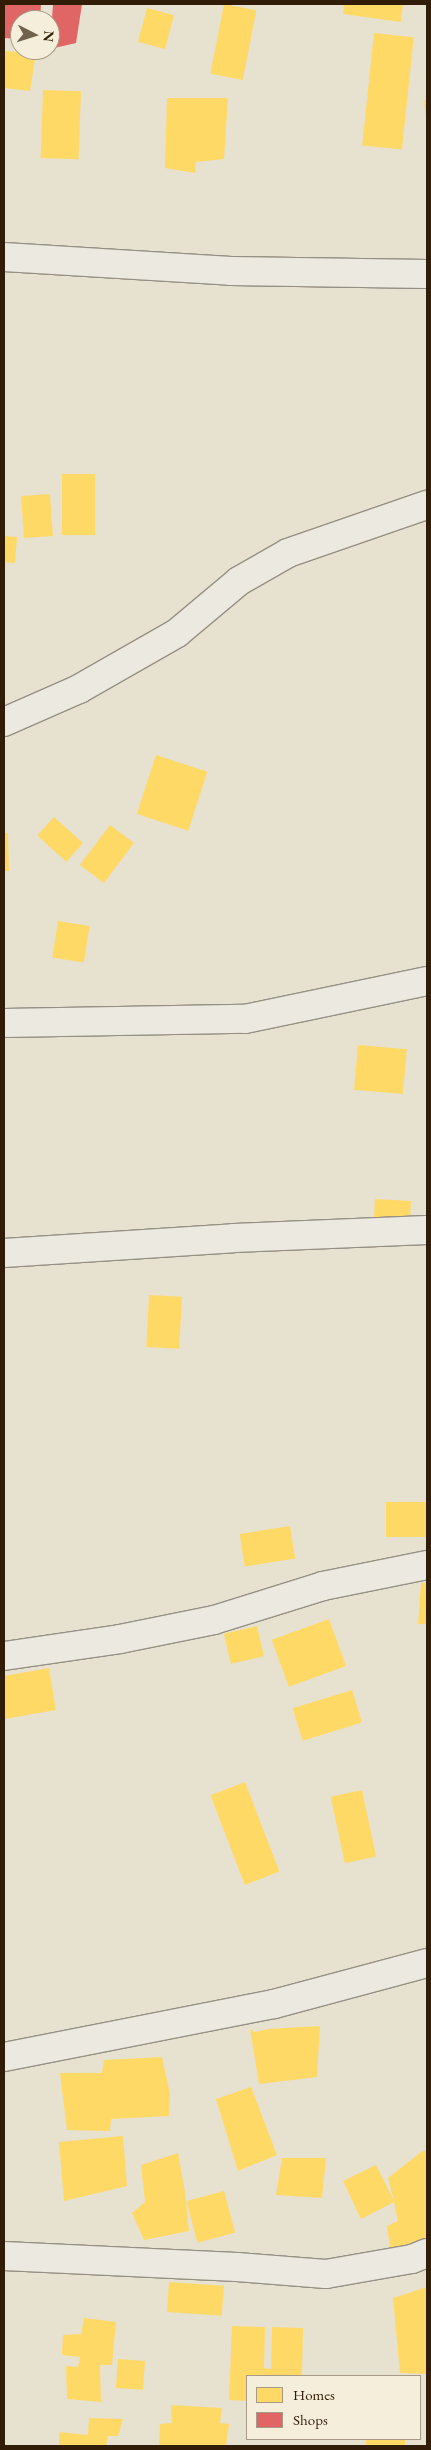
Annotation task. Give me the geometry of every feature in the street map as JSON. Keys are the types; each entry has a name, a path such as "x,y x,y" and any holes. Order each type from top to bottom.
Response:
{"street":[{"path":"4,257 231,271 427,274"},
{"path":"4,722 79,689 177,633 239,581 288,553 427,505"},
{"path":"4,1023 245,1019 427,981"},
{"path":"4,1253 234,1238 427,1230"},
{"path":"4,1656 120,1639 214,1620 323,1586 427,1565"},
{"path":"4,2058 274,2004 427,1963"},
{"path":"4,2256 237,2267 326,2274 412,2259 427,2253"}],"building: Homes":[{"path":"224,4 256,10 243,80 210,74"},
{"path":"344,4 403,4 401,22 343,14"},
{"path":"147,8 174,15 165,49 138,42"},
{"path":"374,33 414,37 402,150 362,145"},
{"path":"4,51 10,51 10,60 35,60 30,91 4,88"},
{"path":"43,90 81,91 79,159 41,158"},
{"path":"167,98 228,98 224,159 196,162 195,173 165,168"},
{"path":"427,100 427,118 426,118 424,101"},
{"path":"62,474 95,474 95,535 62,535"},
{"path":"50,494 53,536 24,538 21,496"},
{"path":"4,536 17,537 15,563 4,562"},
{"path":"156,755 207,772 188,831 137,814"},
{"path":"54,817 83,843 66,862 37,836"},
{"path":"110,825 134,843 104,883 80,865"},
{"path":"4,833 8,833 9,871 4,871"},
{"path":"58,921 90,926 84,963 52,958"},
{"path":"358,1045 407,1049 403,1094 354,1090"},
{"path":"375,1199 411,1201 410,1222 374,1220"},
{"path":"149,1295 182,1297 179,1349 146,1347"},
{"path":"386,1502 427,1502 427,1537 386,1537"},
{"path":"290,1526 295,1559 245,1567 240,1534"},
{"path":"421,1583 427,1583 427,1624 418,1624"},
{"path":"329,1619 346,1666 289,1687 272,1640"},
{"path":"257,1626 264,1656 231,1664 224,1634"},
{"path":"49,1668 56,1710 4,1719 4,1676"},
{"path":"352,1690 362,1723 303,1741 293,1708"},
{"path":"245,1782 279,1872 245,1885 210,1795"},
{"path":"362,1790 376,1857 345,1863 331,1797"},
{"path":"320,2026 317,2077 259,2084 250,2029 255,2032 268,2029"},
{"path":"162,2057 170,2094 169,2116 111,2119 110,2131 67,2130 60,2073 102,2073 104,2060"},
{"path":"251,2087 277,2155 238,2171 216,2099"},
{"path":"123,2136 127,2186 64,2201 59,2142"},
{"path":"427,2150 427,2243 391,2254 387,2226 398,2221 394,2202 361,2219 343,2181 376,2165 394,2201 388,2178 421,2152"},
{"path":"178,2153 189,2231 144,2240 132,2213 145,2202 141,2165"},
{"path":"282,2158 326,2158 322,2198 276,2195"},
{"path":"224,2191 235,2233 197,2243 186,2201"},
{"path":"169,2282 224,2286 222,2316 167,2312"},
{"path":"427,2287 427,2374 400,2373 393,2298"},
{"path":"84,2318 116,2322 112,2365 100,2365 101,2402 67,2399 66,2366 78,2367 80,2357 62,2355 63,2335 81,2334"},
{"path":"232,2326 265,2327 264,2368 271,2369 272,2327 303,2328 302,2375 246,2375 246,2401 229,2400"},
{"path":"118,2359 145,2361 143,2390 116,2388"},
{"path":"171,2405 222,2408 220,2423 229,2424 226,2446 159,2446 160,2424 172,2423"},
{"path":"89,2418 123,2419 118,2436 108,2436 106,2446 59,2446 59,2432 88,2435"},
{"path":"366,2440 405,2440 405,2446 366,2446"}],"building: Shops":[{"path":"4,4 41,4 41,10 10,10 10,38 4,38"},
{"path":"53,4 82,4 76,43 60,47 60,10 53,10"}]}
